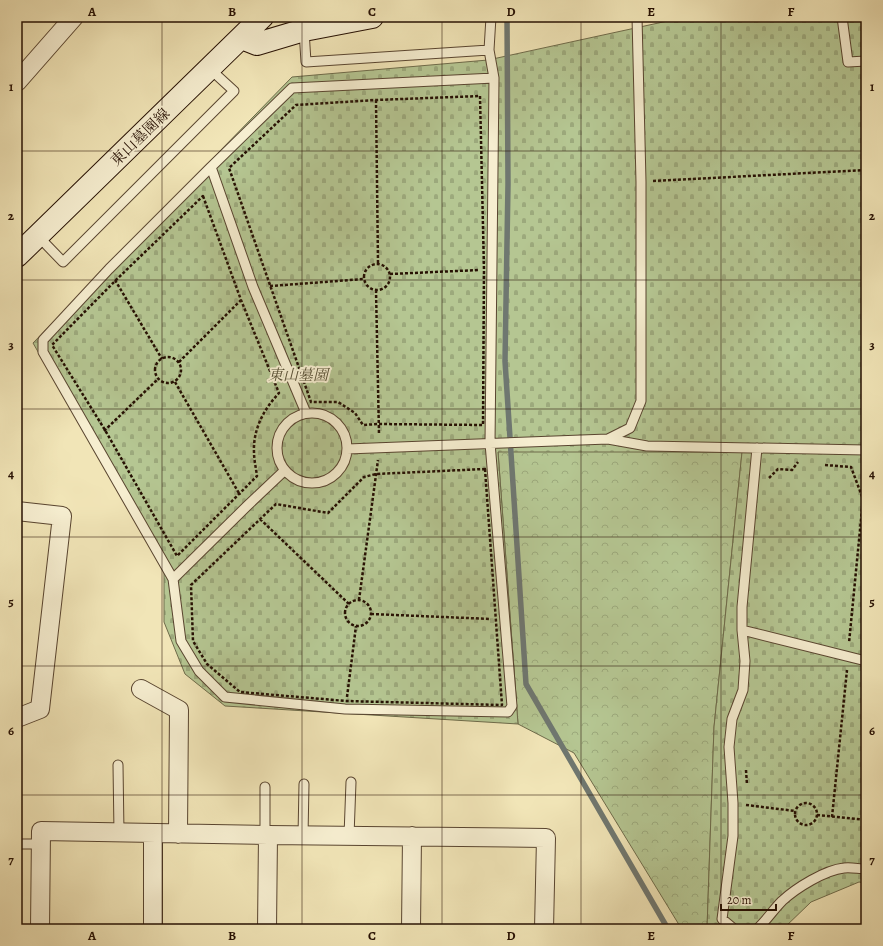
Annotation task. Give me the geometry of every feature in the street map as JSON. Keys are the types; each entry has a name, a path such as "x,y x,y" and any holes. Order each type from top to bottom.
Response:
{"street":[{"path":"17,82 74,17"},
{"name":"東山墓園線","path":"17,256 262,17"},
{"path":"242,38 257,44 304,30 372,17"},
{"path":"17,512 62,516 40,709 17,718"},
{"path":"141,689 179,710 178,834"},
{"path":"40,929 41,831 304,836 546,838 544,929"},
{"path":"153,833 153,929"},
{"path":"266,835 267,929"},
{"path":"411,929 412,836"}],"lane":[{"path":"491,17 489,50 494,78 488,270 490,443 500,619 512,706 508,712 346,705 225,697 198,671 181,641 174,579 43,352 43,340 109,269 292,88 494,78"},
{"path":"608,439 630,428 641,401 641,182 637,17"},
{"path":"842,17 848,62 866,61"},
{"path":"304,30 306,62 489,50"},
{"path":"38,236 63,262 234,91 210,69"},
{"path":"211,168 253,287 306,413"},
{"path":"306,413 319,414 330,418 339,426 345,437 347,449 345,461 338,472 329,479 318,483 305,483 294,479 284,471 278,460 276,448 279,436 285,425 306,413"},
{"path":"347,449 608,439 647,446 866,450"},
{"path":"734,929 722,919 733,836 733,803 729,747 732,719 743,690 745,661 742,630 742,607 757,448"},
{"path":"174,579 284,471"},
{"path":"742,630 866,661"},
{"path":"118,765 119,832"},
{"path":"349,836 351,782"},
{"path":"304,784 304,836"},
{"path":"265,787 266,835"},
{"path":"17,844 41,844"},
{"path":"757,929 781,902 820,875 844,868 866,869"}],"path":[{"path":"376,85 378,263"},
{"path":"480,96 488,270 483,425 363,425 355,413 338,402 312,402 230,168 296,105 376,100 480,96"},
{"path":"641,182 866,170"},
{"path":"203,196 241,300 279,393 269,404 257,427 254,451 257,476 177,556 105,430 52,345 116,280 203,196"},
{"path":"378,263 384,265 390,274 389,282 384,288 376,290 370,288 364,279 365,271 371,265 378,263"},
{"path":"109,269 162,359"},
{"path":"390,274 488,270"},
{"path":"168,357 179,362 182,369 180,377 175,382 169,384 158,379 155,372 156,364 162,359 168,357"},
{"path":"94,441 158,379"},
{"path":"768,485 769,478 778,469 792,470 798,462"},
{"path":"821,464 851,467 863,499"},
{"path":"485,469 500,619 502,704 346,705 240,692 208,664 192,641 191,585 276,504 328,513 364,477 376,474 485,469"},
{"path":"359,600 366,602 370,608 371,614 369,621 363,625 356,626 350,623 346,617 346,610 349,604 359,600"},
{"path":"371,614 500,619"},
{"path":"346,705 356,626"},
{"path":"745,767 747,774 747,790"},
{"path":"747,813 748,798"},
{"path":"808,802 816,809 817,815 815,821 804,825 798,822 795,817 795,811 797,806 808,802"},
{"path":"733,803 795,811"},
{"path":"817,815 866,820"},
{"path":"856,856 864,854 866,835"}],"green space":[{"name":"東山墓園","path":"686,17 866,17 866,883 859,882 811,902 783,929 707,929 714,727 742,452 498,452 518,724 225,706 185,674 164,622 164,572 33,343 292,77 488,60"},
{"path":"498,451 742,452 714,727 707,929 681,928 574,753 518,724"}],"waterway":[{"path":"507,17 508,184 505,361 526,684 668,929"}]}
